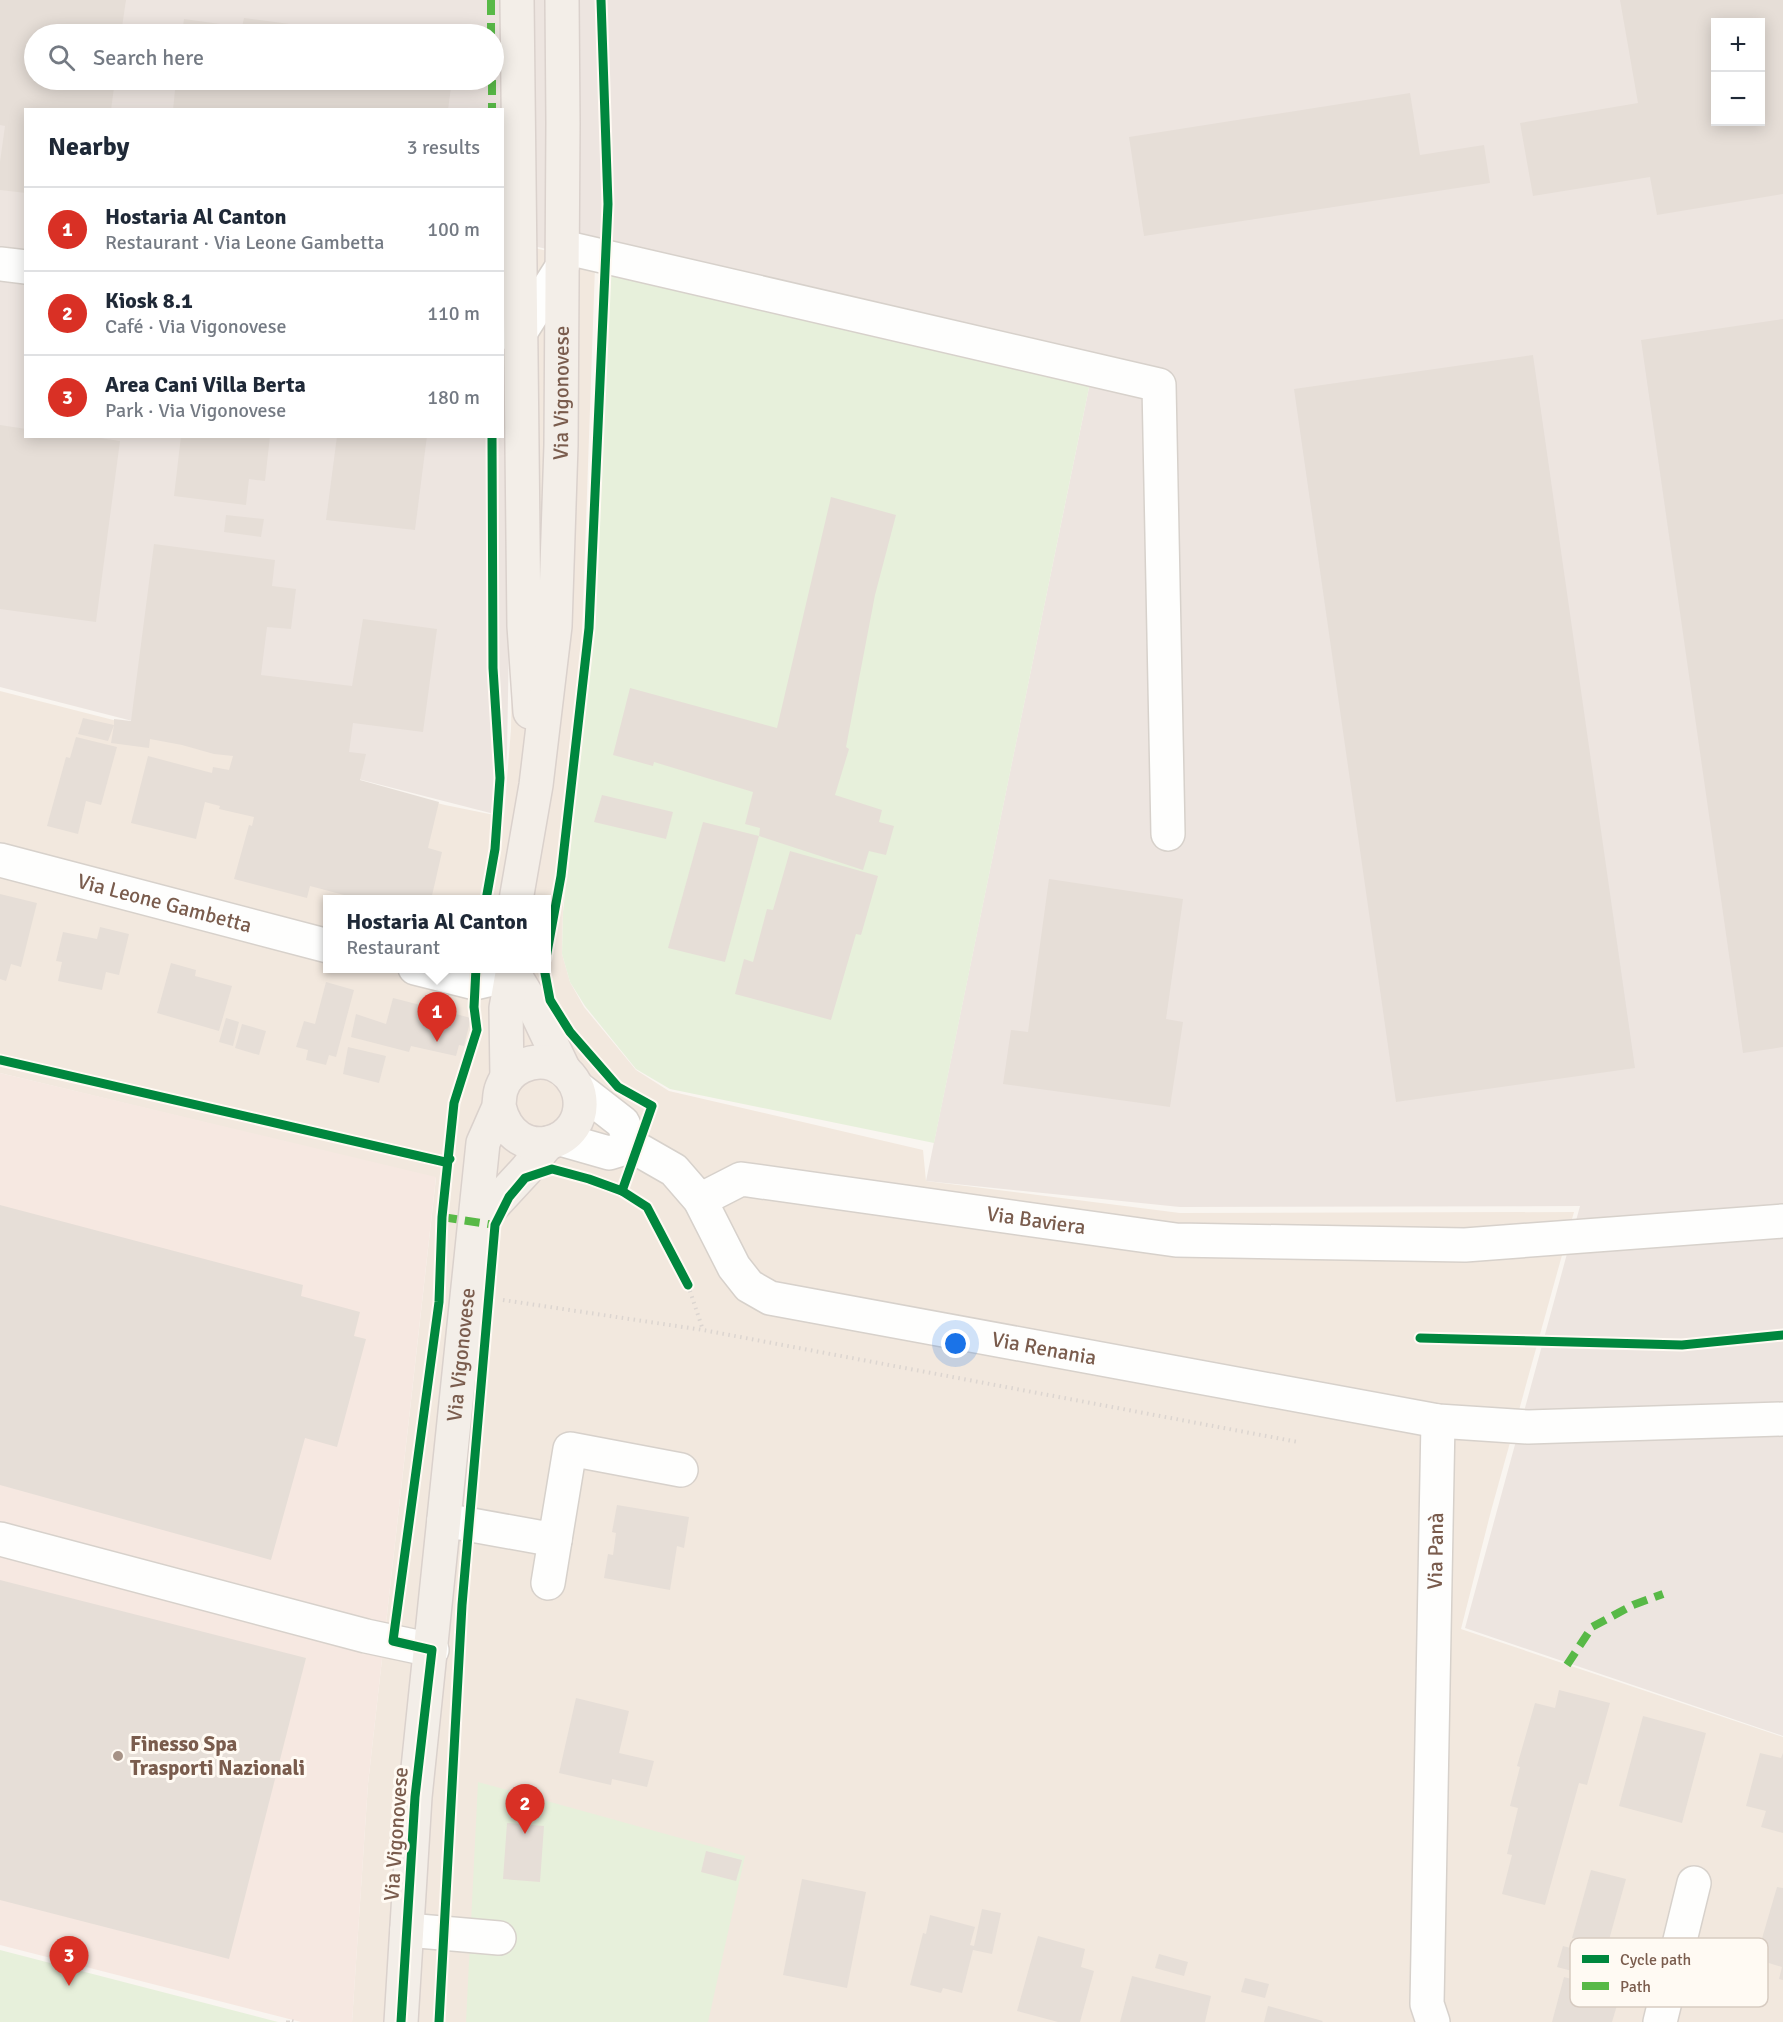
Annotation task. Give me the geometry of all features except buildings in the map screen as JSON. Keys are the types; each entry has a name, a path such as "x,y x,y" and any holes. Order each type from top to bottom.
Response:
{"main road":[{"name":"Via Vigonovese","path":"517,0 511,332 524,626 536,785"},
{"name":"Via Vigonovese","path":"517,895 536,785 555,627 561,445 562,0"},
{"name":"Via Vigonovese","path":"513,973 506,1008 502,1121 511,1133 522,1140 534,1144 554,1141"},
{"path":"476,1224 554,1141 569,1131 577,1120 580,1110 571,1079 514,973"},
{"path":"503,1092 519,1068 529,1063 544,1062 555,1065 571,1079"},
{"name":"Via Vigonovese","path":"401,2022 415,1797 483,1143 503,1092"}],"street":[{"path":"511,332 562,257 1159,385 1168,834"},
{"path":"0,264 24,267"},
{"name":"Via Leone Gambetta","path":"0,860 323,945"},
{"path":"432,973 475,983 507,973"},
{"path":"571,1079 623,1123 632,1146 674,1170 700,1200"},
{"path":"554,1141 609,1153 632,1146"},
{"name":"Via Baviera","path":"700,1200 741,1179 1176,1240 1465,1245 1783,1221"},
{"name":"Via Renania","path":"700,1200 734,1268 749,1286 770,1298 1438,1422"},
{"path":"1438,1422 1528,1427 1783,1419"},
{"name":"Via Panà","path":"1433,2022 1427,2004 1438,1422"},
{"path":"548,1583 570,1449 681,1470"},
{"path":"444,1520 555,1540"},
{"path":"0,1539 366,1636 432,1650"},
{"path":"1681,1938 1694,1883"},
{"path":"407,1930 499,1938"},
{"path":"1660,2022 1664,2007"}],"path":[{"path":"688,1285 703,1330"},
{"path":"499,1300 703,1330 1298,1442"},
{"path":"288,2022 288,2020 295,2022"}],"shaded area":[{"path":"0,0 1783,0 1783,1736 1465,1628 1580,1206 1180,1207 926,1181 1092,373 529,245 514,346 507,753 502,816 0,687"},
{"path":"530,247 597,262 595,267 580,692 583,708 576,800 563,906 562,954 570,982 584,1007 636,1070 669,1091 923,1150 926,1181 1180,1213 1574,1212 1491,1511 1461,1629 1783,1737 1783,2022 352,2022 368,1784 436,1178 0,1073 0,691 445,805 504,817 511,729 519,254"},
{"path":"0,1073 436,1177 368,1784 352,2022 301,2022 0,1945"}],"green space":[{"path":"599,268 1092,373 934,1143 670,1089 636,1069 585,1006 570,982 562,954 563,912 585,708 580,692"},
{"path":"478,1782 745,1856 708,2022 466,2022"},
{"path":"0,1950 278,2022 0,2022"}],"marked path":[{"path":"491,0 491,24"},
{"path":"492,90 492,108"},
{"path":"442,1217 495,1225"},
{"path":"1567,1665 1592,1627 1633,1605 1663,1594"}],"cycle path":[{"path":"551,931 561,876 589,628 608,204 601,0"},
{"path":"487,895 495,849 500,778 493,668 492,438"},
{"path":"401,2022 415,1797 432,1650 393,1641 439,1302 442,1217 454,1103 477,1030 474,1007 476,973"},
{"path":"545,973 550,1000 570,1032 618,1087 652,1106 622,1191"},
{"path":"0,1060 445,1162 450,1159"},
{"path":"439,2022 462,1605 495,1225 509,1197 525,1178 552,1169 589,1179 622,1191 647,1207 688,1285"},
{"path":"1420,1338 1682,1345 1783,1335"}],"place":[{"name":"Hostaria Al Canton","path":"437,1042"},
{"name":"Finesso Spa Trasporti Nazionali","path":"118,1756"},
{"name":"Kiosk 8.1","path":"525,1834"},
{"name":"Area Cani Villa Berta","path":"69,1986"}]}
